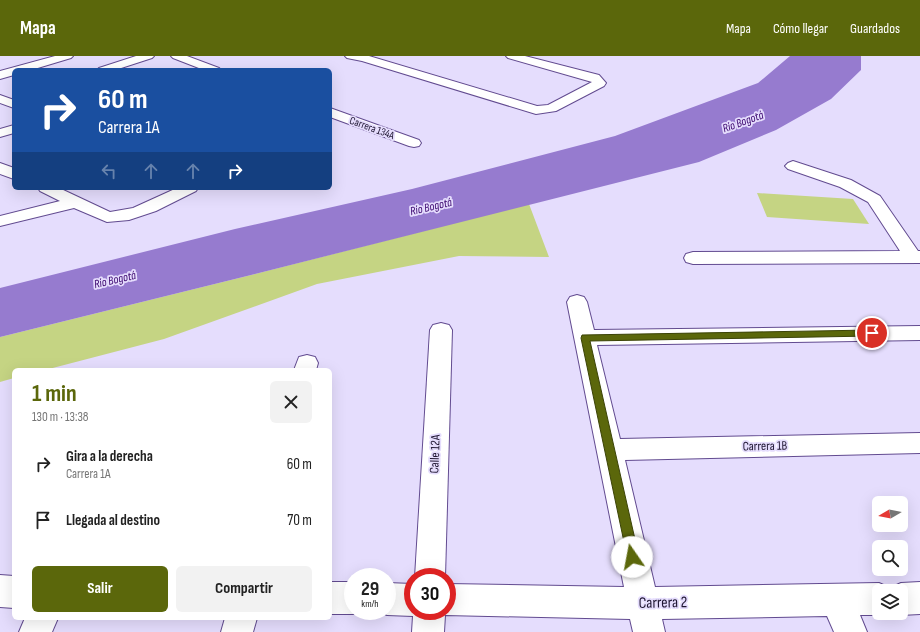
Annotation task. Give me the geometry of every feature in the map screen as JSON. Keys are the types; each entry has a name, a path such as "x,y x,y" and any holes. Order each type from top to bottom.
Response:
{"street":[{"path":"26,68 67,56"},
{"path":"109,68 148,56"},
{"path":"177,56 210,68"},
{"path":"351,56 364,58 536,110 551,108 600,83 595,78 512,56"},
{"path":"190,68 200,64"},
{"path":"0,75 12,72"},
{"name":"Carrera 134A","path":"334,117 414,143"},
{"path":"0,133 12,130"},
{"path":"793,166 866,193 874,199 916,256"},
{"path":"0,168 12,173"},
{"path":"50,190 107,217 117,218 131,215 186,190"},
{"path":"0,221 77,202"},
{"path":"693,258 916,256"},
{"path":"577,302 646,618"},
{"name":"Calle 12A","path":"430,568 441,330"},
{"path":"585,338 920,333"},
{"name":"Carrera 1B","path":"609,450 920,443"},
{"path":"0,591 12,592"},
{"path":"332,598 344,598"},
{"path":"908,599 920,598"},
{"name":"Carrera 2","path":"456,601 646,618 836,600 872,599"},
{"path":"836,600 851,632"},
{"path":"35,632 41,620"},
{"path":"237,632 240,620"},
{"path":"428,632 429,620"}],"green space":[{"path":"757,193 853,199 869,224 767,217"},
{"path":"529,204 549,257 459,256 317,284 164,339 53,368 12,368 12,379 0,382 0,337"}],"water":[{"name":"Río Bogotá","path":"790,56 861,56 861,70 831,99 776,130 699,162 0,337 0,288 235,229 412,189 615,136 758,83"}],"route":[{"path":"632,557 585,338 872,333"}]}
